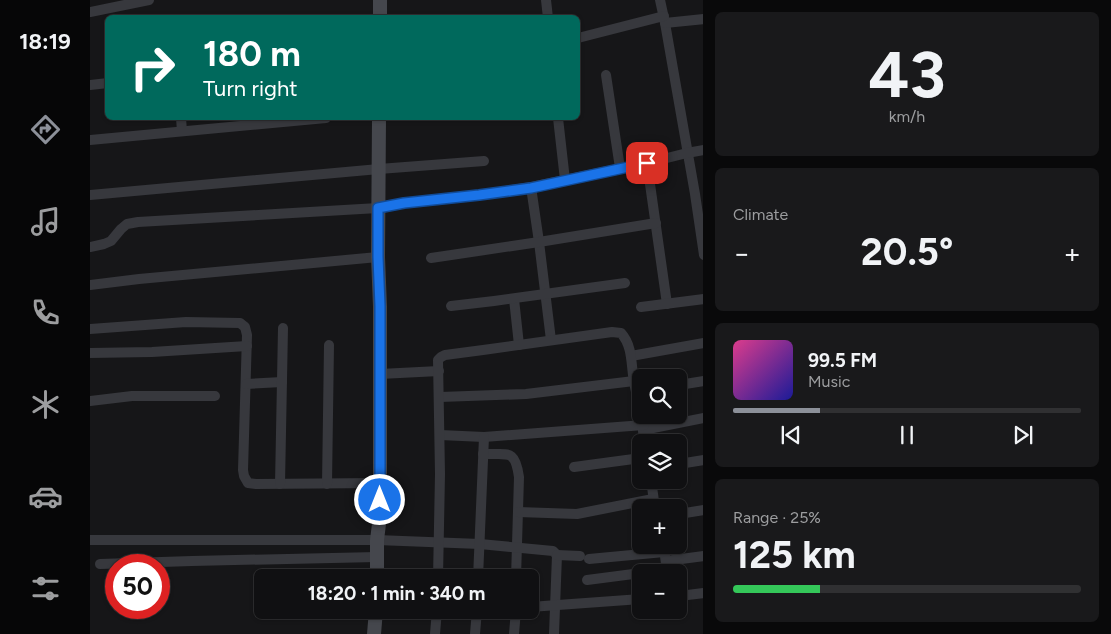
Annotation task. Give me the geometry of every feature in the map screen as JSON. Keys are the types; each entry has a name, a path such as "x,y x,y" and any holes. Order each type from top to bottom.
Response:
{"main road":[{"path":"380,0 380,15"},
{"path":"377,569 377,540 380,516 379,120"},
{"path":"374,634 375,619"}],"street":[{"path":"90,12 149,0"},
{"path":"546,0 548,15"},
{"path":"660,0 688,153 699,193 702,235"},
{"path":"580,38 665,20 703,19"},
{"path":"606,75 620,168"},
{"path":"90,85 105,83"},
{"path":"181,120 182,131"},
{"path":"90,140 182,131 246,121 273,120"},
{"path":"558,120 565,180"},
{"path":"90,247 111,241 127,224 138,222 378,208 404,203 531,188 703,150"},
{"path":"90,195 379,168 484,161"},
{"path":"647,163 667,304"},
{"path":"531,188 552,340"},
{"path":"431,258 656,223"},
{"path":"90,285 378,257"},
{"path":"451,306 625,283"},
{"path":"514,298 519,345"},
{"path":"641,307 703,300"},
{"path":"90,328 186,322 240,323 245,327 247,335 243,470 248,482 256,484 380,484"},
{"path":"280,484 283,328"},
{"path":"438,569 440,398 438,360 440,356 612,332 621,333 626,339 634,369"},
{"path":"631,356 703,343"},
{"path":"327,484 329,345"},
{"path":"90,353 152,352 247,346"},
{"path":"380,374 439,370"},
{"path":"687,383 703,381"},
{"path":"246,384 282,382"},
{"path":"440,398 632,387"},
{"path":"90,401 132,396 215,396"},
{"path":"687,419 703,418"},
{"path":"440,435 484,438 632,422"},
{"path":"479,569 484,438"},
{"path":"483,454 509,455 516,462 519,477 516,569"},
{"path":"574,467 632,459"},
{"path":"687,463 703,460"},
{"path":"518,512 577,514 632,506"},
{"path":"687,513 703,510"},
{"path":"90,540 377,540 517,547 553,551 557,555 585,557 665,560 703,556"},
{"path":"554,634 557,555"},
{"path":"100,564 377,557"},
{"path":"587,580 632,574"},
{"path":"687,595 703,593"},
{"path":"539,606 632,601"},
{"path":"435,634 436,619"},
{"path":"475,634 476,619"},
{"path":"514,634 515,619"}],"route":[{"path":"380,500 378,208 404,203 531,188 647,163"}]}
